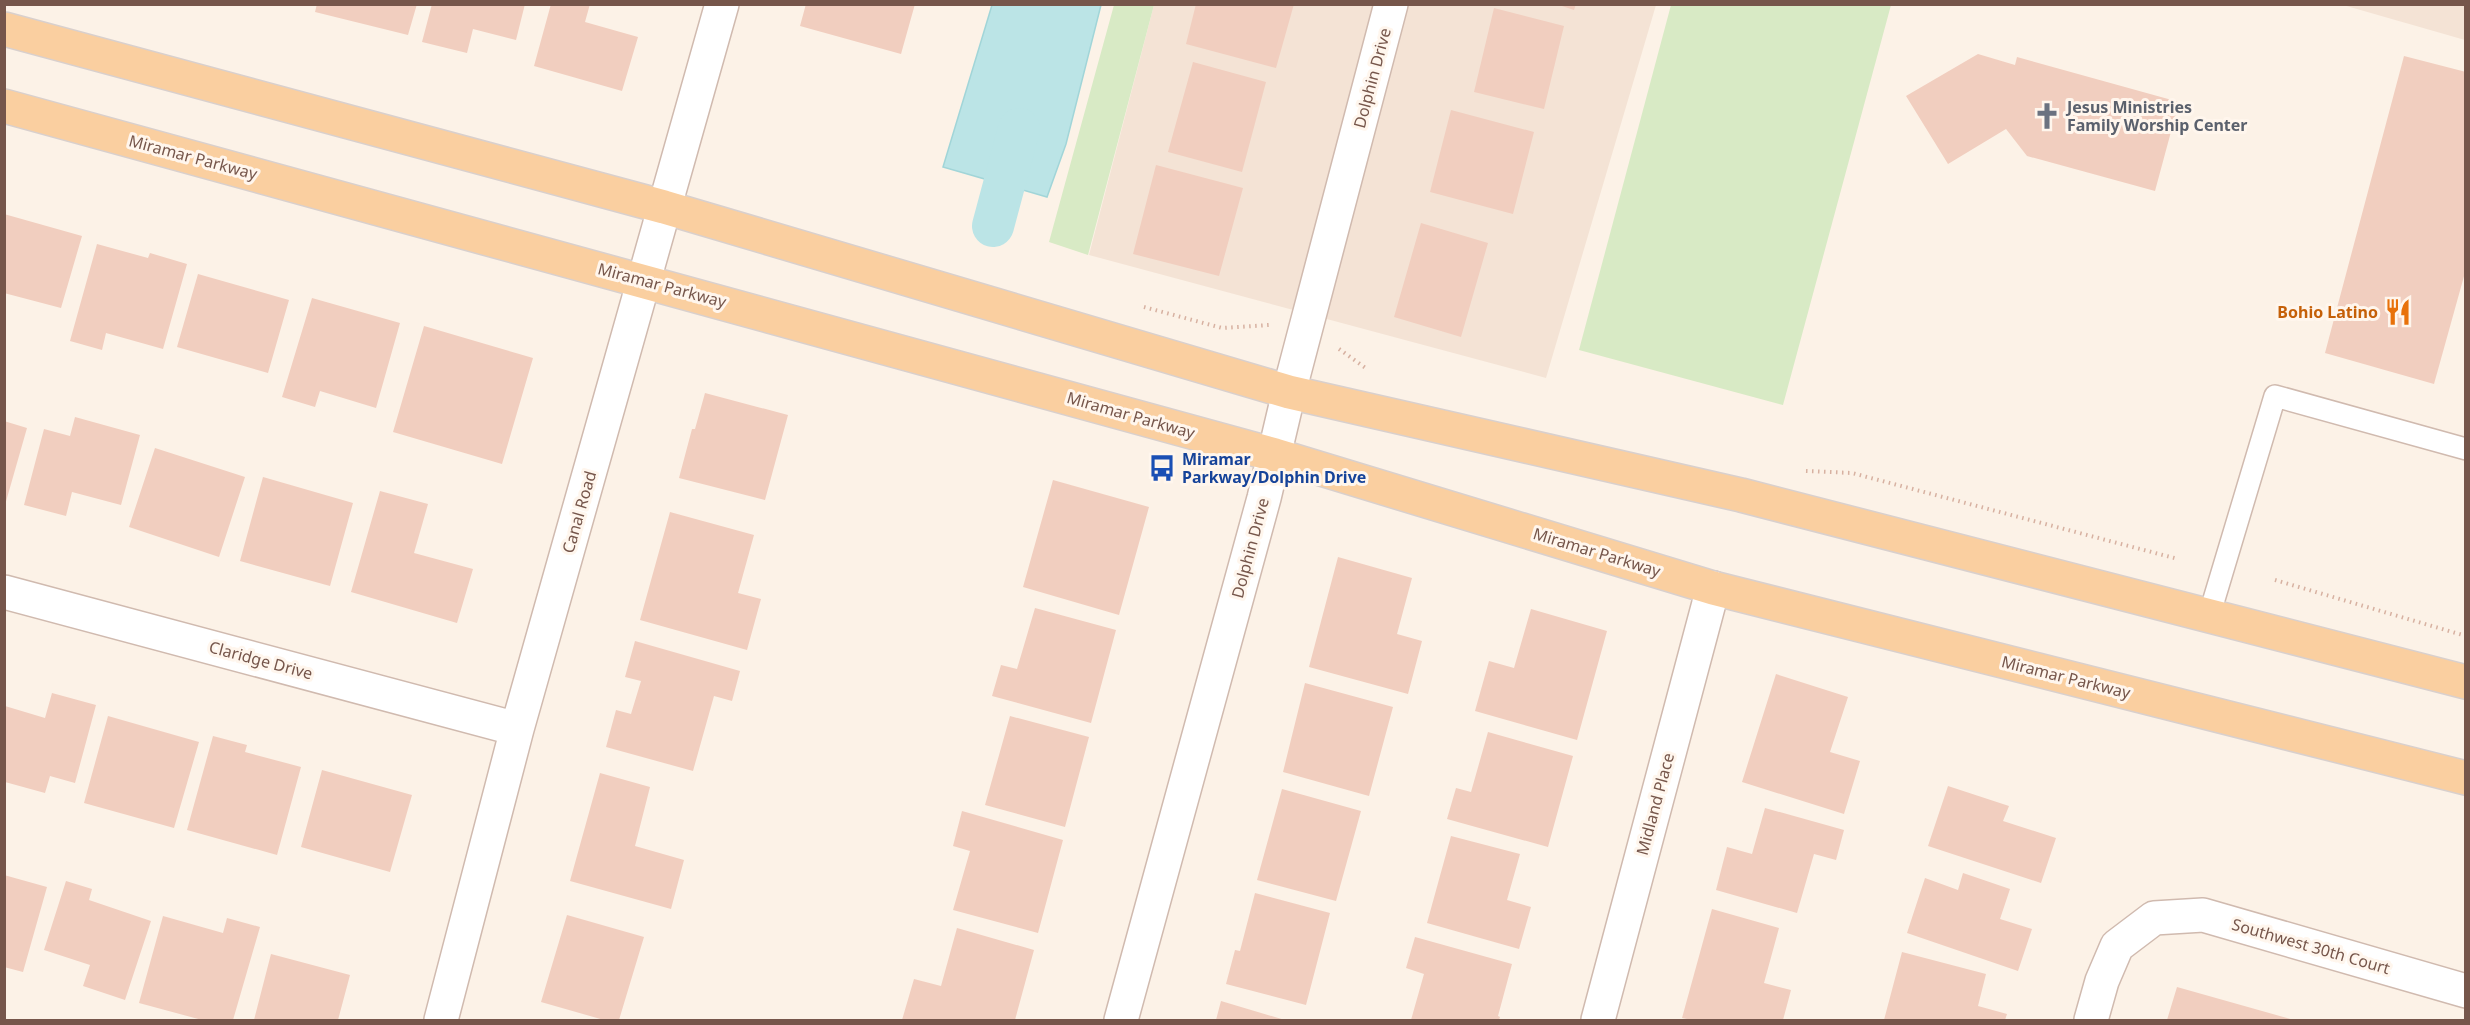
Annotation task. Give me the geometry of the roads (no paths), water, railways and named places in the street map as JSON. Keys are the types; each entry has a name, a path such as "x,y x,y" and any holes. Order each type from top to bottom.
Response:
{"main road":[{"path":"4,29 664,207 1289,392 1741,495 2466,682"},
{"name":"Miramar Parkway","path":"4,106 645,280 1275,455 1713,588 2466,778"}],"street":[{"name":"Canal Road","path":"441,1020 517,729 722,4"},
{"name":"Dolphin Drive","path":"1121,1020 1275,455 1289,392 1391,4"},
{"name":"Midland Place","path":"1598,1020 1713,588"},
{"name":"Claridge Drive","path":"4,592 517,729"},
{"name":"Southwest 30th Court","path":"2091,1020 2102,981 2117,946 2154,918 2203,915 2466,991"}],"lane":[{"path":"2209,616 2275,396 2466,449"}],"water":[{"path":"992,5 1101,5 1066,144 1047,197 943,167"}],"waterway":[{"path":"993,226 1019,129"}],"place":[{"name":"Jesus Ministries Family Worship Center","path":"2047,116"},
{"name":"Bohio Latino","path":"2398,312"},
{"name":"Miramar Parkway/Dolphin Drive","path":"1162,468"}]}
